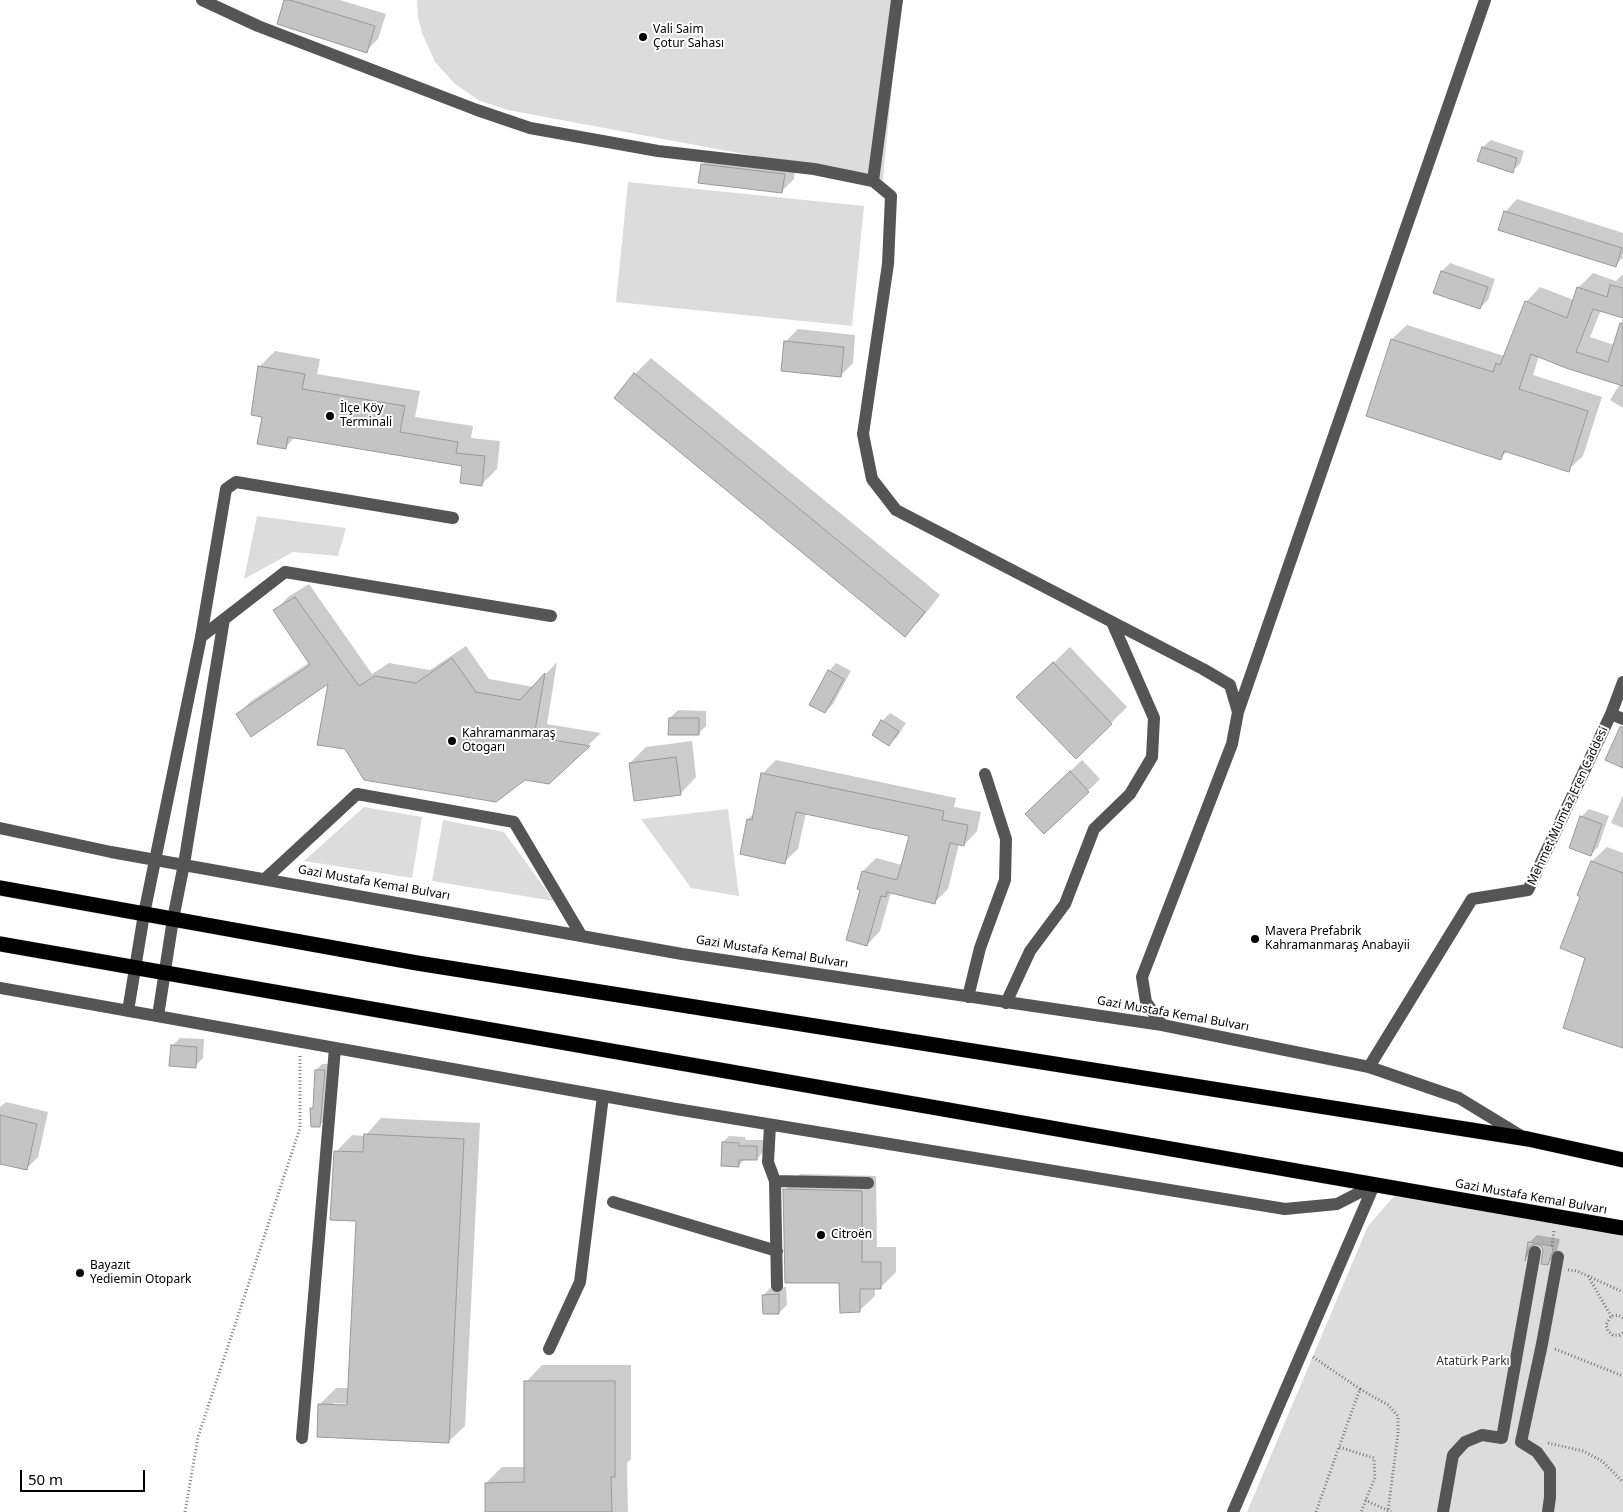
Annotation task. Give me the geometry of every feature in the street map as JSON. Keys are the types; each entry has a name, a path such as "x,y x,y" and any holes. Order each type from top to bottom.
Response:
{"highway":[{"name":"Gazi Mustafa Kemal Bulvarı","path":"0,888 427,964 1528,1140 1623,1160"},
{"name":"Gazi Mustafa Kemal Bulvarı","path":"0,944 1623,1228"}],"street":[{"path":"202,0 258,26 477,110 530,128 658,151 814,170 873,182 891,196 888,264 863,434 872,479 896,510 1203,669 1230,686 1238,712"},
{"path":"873,182 897,0"},
{"path":"1162,1026 1146,1002 1142,977 1232,744 1238,712 1485,0"},
{"path":"128,1011 144,914 201,637 226,489 236,482 453,518"},
{"path":"201,637 286,572 551,616"},
{"path":"158,1016 224,619"},
{"path":"1006,1003 1030,951 1065,904 1094,829 1130,794 1152,757 1154,718 1112,622"},
{"name":"Mehmet Mümtaz Eren Caddesi","path":"1369,1067 1472,899 1528,890 1617,717 1623,682"},
{"path":"968,997 980,948 1005,880 1006,840 985,774"},
{"path":"265,879 357,794 514,822 581,935"},
{"name":"Gazi Mustafa Kemal Bulvarı","path":"0,828 111,852 682,954 1162,1026 1369,1067 1459,1098 1528,1140"},
{"path":"0,988 604,1096 1286,1209 1336,1204 1374,1185"},
{"path":"302,1438 335,1048"},
{"path":"549,1349 580,1282 604,1096"},
{"path":"770,1124 768,1162 775,1181 777,1286"},
{"path":"775,1181 868,1183"},
{"path":"1233,1512 1374,1185"},
{"path":"613,1202 777,1251"},
{"path":"1502,1438 1534,1252"},
{"path":"1521,1440 1542,1344 1556,1263"},
{"path":"1443,1512 1453,1455 1465,1442 1482,1435 1521,1440 1538,1452 1550,1470 1548,1512"}],"path":[{"path":"185,1512 198,1437 300,1128 300,1042"},
{"path":"1556,1263 1623,1292"},
{"path":"1588,1276 1611,1316"},
{"path":"1623,1318 1618,1315 1611,1316 1607,1322 1608,1331 1616,1335 1623,1333"},
{"path":"1542,1344 1623,1376"},
{"path":"1303,1349 1360,1389 1388,1405 1398,1416 1390,1512 1365,1500"},
{"path":"1316,1512 1360,1389"},
{"path":"1521,1440 1584,1451 1602,1461 1623,1482"},
{"path":"1339,1447 1374,1458 1375,1477 1360,1512"}],"green space":[{"path":"417,0 900,0 883,180 508,110 480,101 455,84 435,62 422,33 418,17"},
{"path":"628,182 864,206 852,326 616,302"},
{"path":"257,516 346,528 338,556 293,552 244,579"},
{"path":"364,807 422,817 412,878 304,861"},
{"path":"728,809 739,896 691,888 641,819"},
{"path":"443,820 504,832 554,901 432,881"},
{"name":"Atatürk Parkı","path":"1395,1195 1623,1232 1623,1512 1247,1512 1368,1226"}],"building":[{"path":"284,0 290,0 375,26 367,53 277,24"},
{"path":"1482,147 1517,158 1513,173 1477,161"},
{"path":"701,164 785,174 782,193 698,183"},
{"path":"1504,211 1622,248 1616,267 1498,230"},
{"path":"1441,271 1488,287 1480,309 1433,293"},
{"path":"1610,285 1623,288 1623,318 1593,309 1576,352 1608,362 1620,323 1623,324 1623,386 1566,368 1531,354 1519,389 1588,411 1569,472 1504,451 1501,460 1366,416 1391,339 1493,372 1496,363 1500,365 1525,301 1567,318 1577,287 1607,297"},
{"path":"784,341 844,347 841,377 781,371"},
{"name":"İlçe Köy Terminali","path":"258,366 305,374 302,389 405,406 400,432 458,442 456,453 485,456 482,486 460,483 462,466 288,437 286,449 257,444 262,417 251,415"},
{"path":"634,373 925,612 905,637 614,398"},
{"name":"Kahramanmaraş Otogarı","path":"295,597 359,686 375,676 416,683 452,658 476,692 520,700 545,673 534,737 590,746 549,784 525,780 496,802 364,780 345,749 317,745 328,684 251,737 236,714 310,665 273,610"},
{"path":"1053,662 1112,724 1076,759 1016,697"},
{"path":"828,670 844,679 825,713 809,705"},
{"path":"669,718 699,718 699,735 668,735"},
{"path":"881,720 899,731 889,746 872,735"},
{"path":"1620,727 1623,727 1623,768 1605,760"},
{"path":"676,757 681,795 634,801 629,763"},
{"path":"1070,771 1089,792 1044,834 1025,814"},
{"path":"761,773 944,811 942,820 968,825 964,846 950,843 935,904 887,892 886,897 881,896 867,946 846,940 860,890 857,889 862,871 897,880 909,836 796,812 785,864 740,854 747,819 752,820"},
{"path":"1580,816 1602,824 1591,856 1569,848"},
{"path":"1591,861 1623,873 1623,1048 1563,1028 1585,958 1560,948 1580,897 1577,895"},
{"path":"171,1045 197,1047 196,1068 169,1066"},
{"path":"315,1070 325,1070 320,1127 311,1127 310,1108 313,1108"},
{"path":"0,1115 37,1124 27,1170 0,1164"},
{"path":"364,1134 464,1139 449,1443 317,1437 318,1404 347,1405 356,1221 330,1220 334,1151 363,1152"},
{"path":"722,1142 739,1143 739,1146 757,1146 757,1160 739,1160 739,1167 721,1166"},
{"name":"Citroën","path":"783,1189 862,1191 862,1262 881,1262 881,1289 860,1289 860,1312 840,1313 839,1283 785,1283"},
{"path":"1528,1242 1552,1246 1553,1251 1548,1265 1541,1264 1543,1250 1541,1246 1536,1244 1529,1247 1525,1261"},
{"path":"779,1294 779,1314 763,1314 762,1295"},
{"path":"524,1381 615,1381 615,1477 611,1477 612,1512 485,1512 485,1483 524,1482"}],"place":[{"name":"Vali Saim Çotur Sahası","path":"643,37"},
{"name":"İlçe Köy Terminali","path":"330,416"},
{"name":"Kahramanmaraş Otogarı","path":"452,741"},
{"name":"Mavera Prefabrik Kahramanmaraş Anabayii","path":"1255,939"},
{"name":"Citroën","path":"821,1235"},
{"name":"Bayazıt Yediemin Otopark","path":"80,1273"}]}
